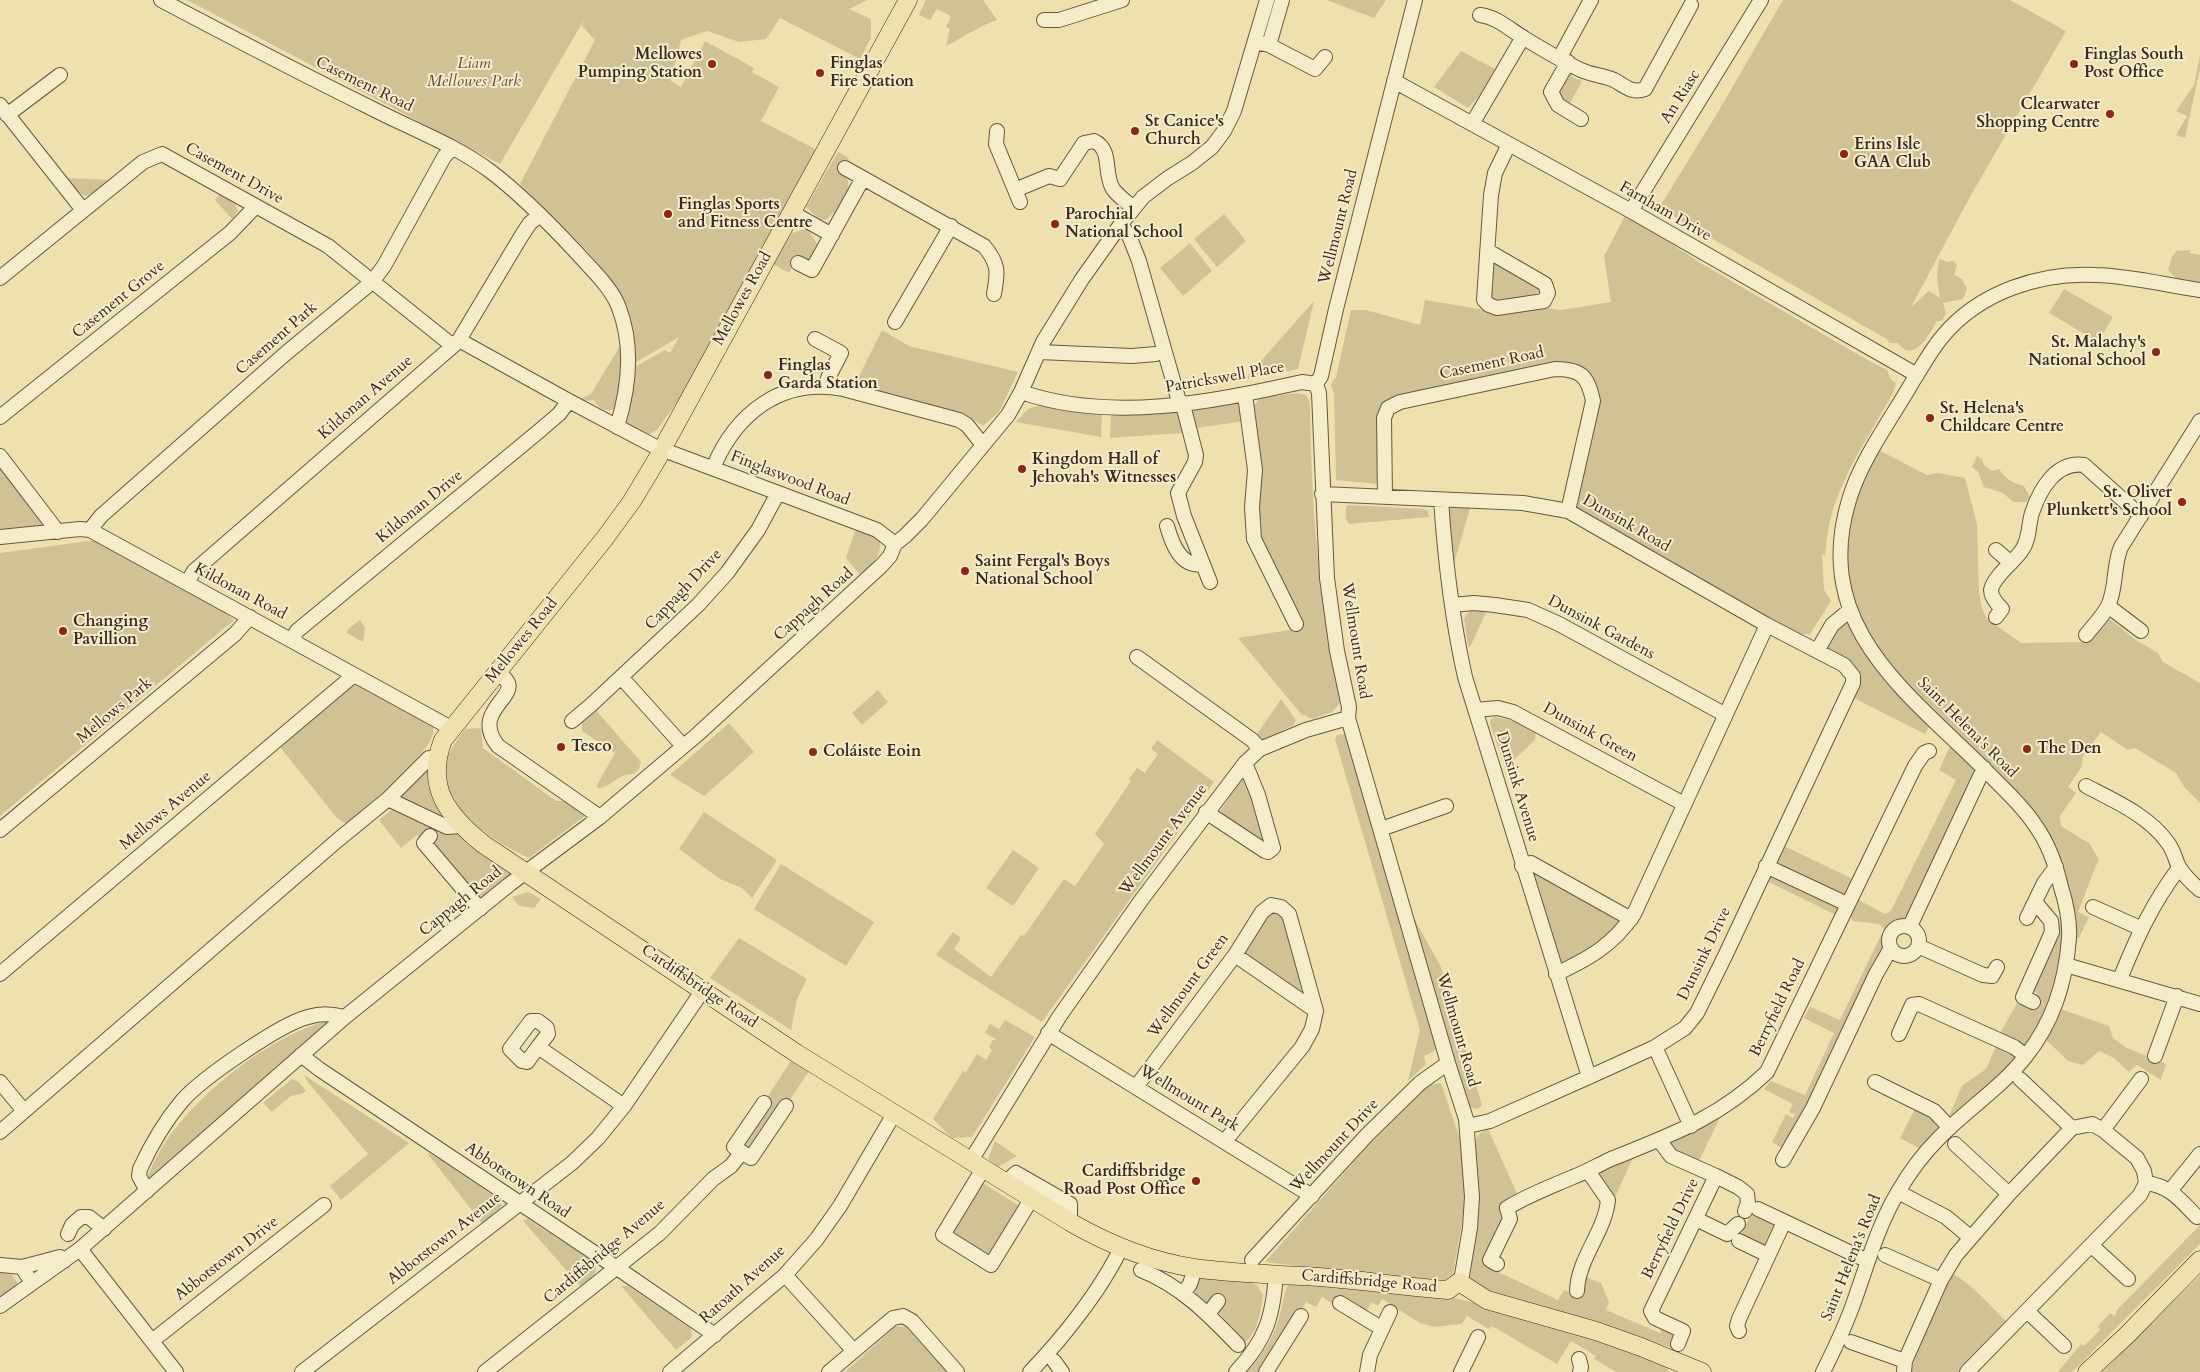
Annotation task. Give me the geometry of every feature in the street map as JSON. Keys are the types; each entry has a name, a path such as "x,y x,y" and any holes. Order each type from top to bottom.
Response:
{"main road":[{"name":"Mellowes Road","path":"437,782 437,758 443,740 451,728 605,538 632,501 908,0"},
{"name":"Cardiffsbridge Road","path":"437,782 445,804 461,826 483,844 796,1053 1092,1235 1121,1248 1154,1259 1195,1268 1448,1290 1459,1282 1487,1300 1596,1331 1684,1368 1702,1372"},
{"path":"2087,1372 2127,1335 2200,1260"}],"street":[{"name":"Casement Road","path":"161,0 452,148 489,170 540,215 595,273 619,307 629,348 629,367 617,427"},
{"path":"1044,20 1059,20 1122,0"},
{"path":"1262,44 1268,0"},
{"path":"1262,44 1282,0"},
{"name":"Wellmount Road","path":"1415,0 1337,303 1321,376 1316,384 1319,393 1327,578 1337,651 1349,707 1348,718 1468,1126 1472,1197 1470,1228 1462,1275 1459,1282"},
{"path":"1581,119 1558,105 1551,92 1591,0"},
{"name":"An Riasc","path":"1631,212 1761,0"},
{"path":"1480,16 1488,16 1582,70 1614,80 1632,91 1645,89 1691,6"},
{"path":"1472,124 1523,37"},
{"path":"1262,44 1315,69 1325,57"},
{"name":"Cappagh Road","path":"0,1306 64,1261 104,1229 345,1016 510,884 528,873 600,817 683,746 867,581 890,556 895,544 906,536 922,519 1008,415 1057,318 1120,224 1143,197 1212,147 1224,131 1234,112 1262,44"},
{"path":"60,75 4,110 83,210"},
{"name":"Farnham Drive","path":"1394,81 1631,212 1917,375"},
{"path":"997,131 996,144 1018,196 1049,176 1060,179 1084,143 1094,140 1102,144 1109,180 1114,190 1133,208"},
{"path":"1488,251 1545,284 1548,293 1544,301 1497,308 1489,306 1484,300 1491,195 1495,173 1509,144"},
{"name":"Casement Park","path":"90,530 101,516 197,431 372,282 384,266 444,157 452,148"},
{"name":"Casement Drive","path":"0,278 143,162 162,154 328,246 372,282 456,343"},
{"path":"845,168 984,246 996,264 997,276 994,294"},
{"path":"798,263 812,270 863,178"},
{"name":"Casement Grove","path":"0,417 230,233 256,206"},
{"path":"791,212 832,235"},
{"name":"Kildonan Avenue","path":"186,583 194,570 456,343 522,235 530,223 540,215"},
{"path":"1120,224 1130,238 1138,261 1196,455 1195,462 1178,493 1184,516 1210,582"},
{"path":"895,322 951,226"},
{"name":"Saint Helena's Road","path":"1823,1372 1850,1312 1886,1215 1898,1192 1914,1168 1937,1140 2013,1071 2026,1056 2052,1014 2062,986 2069,934 2065,900 2056,867 2047,844 2036,825 1984,768 1881,667 1857,628 1850,610 1841,562 1842,537 1850,497 1858,476 1917,375 1942,337 1964,316 2011,288 2027,281 2071,274 2098,275 2200,290"},
{"path":"815,339 841,353 826,385"},
{"name":"Finglaswood Road","path":"456,343 662,449 877,530 895,544"},
{"path":"1039,352 1132,356 1156,354"},
{"name":"Casement Road","path":"1385,497 1384,418 1388,408 1400,402 1555,369 1569,369 1585,377 1590,384 1593,401 1568,511"},
{"name":"Patrickswell Place","path":"1021,392 1075,404 1114,407 1182,405 1302,382 1316,384"},
{"path":"713,468 721,449 740,422 760,406 782,393 806,387 826,385 959,420 967,425 983,445"},
{"path":"1245,394 1255,470 1252,507 1254,539 1296,624"},
{"name":"Kildonan Drive","path":"292,640 297,631 538,432 559,414 569,402"},
{"path":"2086,635 2108,606 2120,547 2200,421"},
{"path":"0,456 58,532"},
{"path":"1996,617 2002,609 1995,603 1991,591 1994,582 2022,550 2029,536 2032,514 2042,490 2053,474 2064,467 2074,464 2084,465 2141,516"},
{"name":"Cappagh Drive","path":"572,721 698,605 727,573 758,530 778,493"},
{"name":"Dunsink Road","path":"1322,494 1523,503 1568,511 1767,625 1844,665 1853,676"},
{"name":"Dunsink Avenue","path":"1441,500 1444,539 1458,644 1475,710 1588,1077"},
{"path":"1167,526 1171,540 1188,564 1194,566 1203,564"},
{"path":"0,537 90,530"},
{"name":"Kildonan Road","path":"90,530 451,728"},
{"path":"1996,550 2011,563"},
{"name":"Dunsink Gardens","path":"1452,605 1481,604 1528,610 1558,624 1724,714"},
{"path":"2108,606 2141,631"},
{"path":"1817,651 1832,625 1850,610"},
{"name":"Mellows Park","path":"0,830 234,634 250,617"},
{"path":"1556,974 1602,949 1621,933 1631,919 1724,714 1767,625"},
{"path":"1137,657 1252,740 1260,749"},
{"path":"498,671 507,681 508,690 492,711 490,720 491,737 498,746 600,817"},
{"name":"Mellows Avenue","path":"0,974 354,675"},
{"name":"Dunsink Drive","path":"1468,1126 1490,1121 1655,1047 1685,1028 1697,1012 1853,683 1853,676"},
{"path":"621,677 683,746"},
{"name":"Dunsink Green","path":"1475,710 1498,708 1513,712 1684,804"},
{"name":"Wellmount Avenue","path":"977,1166 1048,1033 1142,899 1206,812 1245,763 1260,749 1306,730 1348,718"},
{"name":"Berryfield Road","path":"1497,1264 1490,1260 1510,1219 1507,1208 1521,1200 1692,1126 1719,1111 1748,1090 1767,1072 1846,904 1915,766 1924,753 1929,751"},
{"path":"0,1132 339,839 388,799 428,758 437,758"},
{"path":"1206,812 1265,851 1268,852 1273,848 1258,795 1245,763"},
{"path":"1910,926 1984,768"},
{"path":"2086,786 2127,808 2155,828 2168,842 2176,856 2179,868 2200,890"},
{"path":"388,799 447,827 461,826"},
{"path":"1381,829 1446,806"},
{"path":"430,836 424,843 480,909"},
{"path":"1522,866 1530,863 1631,919"},
{"path":"1766,866 1846,904"},
{"path":"2027,918 2050,872 2056,867"},
{"path":"2120,979 2140,928 2162,890 2179,868"},
{"path":"2033,1002 2023,997 2052,932 2051,922 2035,902"},
{"name":"Wellmount Green","path":"1136,1087 1235,955 1262,912 1271,906 1281,907 1289,914 1316,1011"},
{"path":"2094,907 2140,928"},
{"path":"1900,926 1910,926 1917,932 1918,946 1912,954 1907,956 1898,955 1891,948 1888,939 1892,930 1900,926"},
{"path":"1918,946 1983,975 1992,976 1997,967"},
{"path":"1783,1160 1813,1108 1876,974 1891,948"},
{"path":"1225,1141 1302,1047 1312,1029 1316,1011 1235,955"},
{"path":"2066,965 2120,979 2200,1004"},
{"name":"Abbotstown Avenue","path":"302,1372 572,1163 598,1138 624,1106 704,990"},
{"path":"2155,1056 2177,996"},
{"path":"1899,1034 1912,1005 1919,1004 2014,1047 2026,1056"},
{"path":"147,1191 139,1176 140,1169 165,1123 183,1100 204,1081 276,1032 306,1017 326,1013 345,1016"},
{"name":"Wellmount Park","path":"1048,1033 1312,1196"},
{"path":"538,1047 624,1106"},
{"path":"1655,1047 1692,1126"},
{"name":"Abbotstown Road","path":"301,1055 319,1070 715,1335"},
{"name":"Wellmount Drive","path":"1252,1260 1367,1135 1408,1094 1448,1063"},
{"path":"2020,1079 2072,1128"},
{"path":"2103,1130 2141,1079"},
{"path":"0,1082 24,1111"},
{"path":"1875,1082 1934,1111 1950,1128"},
{"path":"764,1103 734,1147 751,1158 786,1106"},
{"name":"Ratoath Avenue","path":"670,1372 786,1275 816,1240 840,1206 894,1114"},
{"path":"1851,1342 1905,1367 1941,1280 1956,1254 1970,1236 2072,1128 2092,1124 2103,1130 2137,1158 2144,1171 2146,1183 2140,1195 1967,1372"},
{"name":"Berryfield Drive","path":"1659,1140 1671,1156 1716,1176 1651,1311 1655,1318 1683,1332 1678,1344"},
{"path":"1955,1144 2009,1194"},
{"name":"Cardiffsbridge Avenue","path":"485,1372 660,1233 712,1179 731,1166 742,1152"},
{"path":"2170,1191 2200,1154"},
{"path":"977,1166 943,1235 991,1265 1032,1198"},
{"path":"1576,1291 1579,1274 1607,1212 1608,1200 1588,1171"},
{"path":"1006,1183 1016,1172 1070,1204 1070,1222"},
{"path":"1716,1176 1738,1187 1747,1194 1751,1210 1784,1222 1868,1260"},
{"path":"2146,1183 2159,1184 2170,1191 2197,1217"},
{"path":"1898,1192 1946,1217 1970,1236"},
{"name":"Abbotstown Drive","path":"152,1341 324,1205"},
{"path":"68,1234 72,1225 81,1217 89,1217 104,1229"},
{"path":"1696,1219 1728,1234 1738,1224"},
{"path":"1739,1331 1737,1326 1739,1319 1784,1222"},
{"path":"1740,1241 1768,1255"},
{"path":"2091,1245 2128,1279"},
{"path":"1030,1372 1053,1349 1095,1291 1121,1248"},
{"path":"80,1249 176,1372"},
{"path":"1884,1255 1941,1280"},
{"path":"0,1265 22,1267 60,1257 64,1261"},
{"path":"22,1267 32,1284"},
{"path":"1183,1294 1190,1284 1195,1268"},
{"path":"1140,1270 1163,1279 1183,1294 1208,1314 1238,1345"},
{"path":"1236,1372 1263,1338 1270,1317 1276,1274"},
{"path":"786,1275 853,1350"},
{"path":"1208,1314 1218,1301"},
{"path":"1340,1303 1381,1328"},
{"path":"2027,1311 2064,1346"},
{"path":"1367,1372 1370,1355 1390,1312"},
{"path":"829,1372 893,1318 903,1316 912,1321 957,1372"},
{"path":"1266,1372 1301,1316"},
{"path":"1461,1372 1478,1337"}],"green space":[{"name":"Liam Mellowes Park","path":"187,0 867,0 849,9 871,19 871,38 860,59 780,18 766,39 739,42 707,31 681,40 671,81 681,87 705,41 754,68 752,72 779,87 761,121 821,152 692,381 657,430 649,434 624,423 633,368 665,350 670,353 679,337 635,363 631,322 619,293 580,243 520,184 595,40 582,26 584,20 500,164"},
{"path":"926,0 983,0 997,20 978,28 946,46 950,29 946,27 951,16 937,9 930,20 919,15"},
{"path":"1326,0 1386,0 1374,18"},
{"name":"Erins Isle GAA Club","path":"1783,0 2010,0 2066,31 1971,195 1911,307 1929,291 1940,298 1937,278 1939,259 1948,262 1953,261 1957,265 1954,275 1962,279 1967,289 1963,299 1943,303 1946,313 1942,321 1937,321 1926,339 1915,349 1909,351 1898,343 1890,343 1886,340 1890,341 1659,208 1718,112"},
{"path":"1461,51 1495,69 1479,96 1468,108 1434,87"},
{"path":"2200,55 2200,69 2185,138 2176,135 2187,116 2176,111 2194,85"},
{"path":"1575,71 1572,77 1582,81 1568,107 1560,102 1557,87 1564,73"},
{"path":"838,152 849,158 842,171 848,182 848,192 836,214 833,213 826,220 820,220 806,207"},
{"path":"65,178 111,180 96,192 87,196 78,191"},
{"path":"219,195 234,202 238,211 232,219 215,200"},
{"path":"1224,214 1246,241 1217,267 1194,239"},
{"path":"1626,214 1702,264 1887,370 1891,380 1896,383 1893,393 1848,474 1834,508 1828,530 1825,557 1822,554 1824,590 1831,601 1810,634 1800,634 1783,627 1576,509 1598,402 1594,385 1555,365 1388,400 1378,416 1378,484 1336,480 1334,394 1331,385 1336,377 1351,310 1366,310 1420,325 1425,300 1503,313 1538,307 1561,310 1611,302 1604,256"},
{"path":"809,230 817,244 809,261 798,256 789,273 773,264 792,233"},
{"path":"1190,243 1212,271 1183,296 1160,268"},
{"path":"2191,250 2190,253 2200,255 2200,283 2177,279 2168,270 2176,251"},
{"path":"1496,260 1542,288 1541,294 1534,299 1495,300 1490,297 1493,262"},
{"path":"2064,289 2113,317 2098,342 2049,313"},
{"path":"1314,301 1298,369 1244,380"},
{"path":"882,330 909,346 1018,372 999,412 983,426 971,418 889,399 856,382"},
{"path":"626,345 627,368 616,408 606,410 598,406 594,400 584,401 575,397 582,398 591,394 620,346"},
{"path":"1297,393 1306,395 1310,403 1314,517 1327,628 1340,703 1332,712 1312,719 1301,714 1238,638 1302,628 1262,542 1256,509 1253,407 1260,398"},
{"path":"1245,395 1245,421 1196,428 1183,405"},
{"path":"1040,405 1102,413 1101,437 1016,422 1028,409"},
{"path":"1176,412 1183,433 1110,438 1111,414 1131,415"},
{"path":"1875,448 1927,475 1938,473 1965,478 1977,524 1979,592 1982,609 1987,619 2021,643 2088,642 2107,617 2136,640 2158,653 2163,662 2200,683 2200,803 2185,788 2176,773 2135,748 2128,750 2101,732 2083,756 2082,766 2068,787 2076,793 2060,816 2061,826 2090,844 2099,860 2078,912 2089,917 2079,938 2069,938 2040,1036 1926,1152 1900,1138 1918,1103 1946,1123 1962,1086 1986,1069 1999,1040 1997,1039 2017,1003 2031,1010 2038,997 2037,993 2031,991 2058,930 2065,899 2048,847 1933,719 1925,734 1848,695 1854,676 1818,651 1845,613 1842,537"},
{"path":"0,456 57,532 0,536"},
{"path":"1977,456 1992,471 1999,469 2010,480 2024,486 2030,497 2027,502 2013,502 2003,493 1984,487 1978,472 1972,467"},
{"path":"1441,500 1472,501 1449,581"},
{"path":"1346,506 1423,509 1428,511 1429,517 1349,524 1346,519"},
{"path":"856,528 878,536 880,542 879,553 862,577 846,558"},
{"path":"96,540 216,606 234,620 0,816 0,553"},
{"path":"1478,610 1486,613 1470,647 1468,646 1464,618 1470,611"},
{"path":"360,620 365,628 363,642 347,633 348,629"},
{"path":"357,681 434,724 432,737 415,761 347,824 337,818 280,747"},
{"path":"878,690 888,702 862,725 852,713"},
{"path":"1281,699 1296,720 1294,725 1264,739 1255,737"},
{"path":"595,709 641,762 639,769 634,774 628,774 607,786 598,788 597,785 615,753 582,731 582,721"},
{"path":"1496,717 1517,722 1536,733 1535,740 1505,768 1490,724 1491,719"},
{"path":"729,723 754,752 704,796 670,775"},
{"path":"481,728 483,748 556,801 566,801 585,816 529,858 485,833 460,809 451,794 446,779 446,762 449,753 465,729"},
{"path":"1344,734 1349,739 1436,1048 1433,1052 1424,1056 1426,1064 1408,1081 1420,1030 1335,739 1337,735"},
{"path":"1157,740 1214,782 1042,1022 936,955 953,932 961,938 954,949 991,977 1021,935 1024,936 1064,879 1075,886 1104,844 1095,834 1131,781 1129,779 1137,768 1145,773 1158,754 1151,749"},
{"path":"1952,742 1981,771 1907,928 1895,928 1887,935 1886,947 1785,1150 1772,1142 1786,1114 1793,1118 1795,1115 1789,1112 1793,1104 1764,1089 1771,1081 1805,1095 1834,1033 1804,1018 1810,1007 1840,1020 1884,929 1879,924 1853,921 1850,917 1859,900 1885,914 1891,911 1956,780 1939,770"},
{"path":"423,771 428,772 444,805 527,873 480,908 417,835 401,848 379,820 394,808 399,795"},
{"path":"1243,777 1246,780 1268,846 1218,814"},
{"path":"704,812 777,860 752,898 742,888 720,879 679,849"},
{"path":"1778,843 1857,881 1840,917 1761,878"},
{"path":"1013,850 1039,868 1013,906 986,888"},
{"path":"1521,859 1630,919 1557,973"},
{"path":"781,864 874,922 846,966 754,909"},
{"path":"528,892 541,899 534,908 519,906 512,897"},
{"path":"1280,910 1287,917 1305,983 1304,1000 1242,956 1262,922 1273,912"},
{"path":"1415,920 1441,967 1482,1105 1478,1109 1468,1107"},
{"path":"739,938 807,979 797,999 791,1030 710,978"},
{"path":"2055,1007 2109,1026 2113,1038 2127,1048 2166,1064 2161,1080 2137,1065 2129,1072 2114,1058 2099,1051 2083,1065 2068,1061 2041,1035"},
{"path":"337,1019 147,1182 157,1157 174,1131 197,1104 223,1080 252,1058 282,1040 311,1026"},
{"path":"1005,1020 1035,1037 972,1137 952,1138 933,1119 963,1071 966,1072 977,1054 986,1060 992,1050 989,1047 993,1040 997,1040 985,1033 990,1024 999,1029"},
{"path":"796,1053 814,1064 750,1158 735,1147"},
{"path":"304,1075 409,1143 341,1200 330,1186 368,1154"},
{"path":"292,1079 298,1081 306,1091 291,1096 272,1112 263,1103"},
{"path":"1441,1083 1461,1142 1465,1206 1453,1274 1440,1283 1265,1262 1369,1145 1429,1085"},
{"path":"1725,1107 1696,1167 1659,1140"},
{"path":"1488,1129 1521,1202 1492,1262 1496,1264 1494,1270 1558,1300 1564,1290 1576,1296 1579,1274 1601,1283 1609,1302 1606,1310 1660,1333 1665,1323 1688,1339 1682,1351 1478,1288 1468,1277 1477,1181 1475,1142 1479,1134"},
{"path":"995,1141 1017,1156 998,1167 988,1159"},
{"path":"1636,1151 1616,1195 1608,1200 1590,1171"},
{"path":"427,1153 438,1158 499,1200 502,1205 501,1211 486,1228"},
{"path":"981,1182 1021,1207 989,1257 949,1232"},
{"path":"1754,1208 1783,1222 1768,1254 1738,1240"},
{"path":"527,1219 597,1264 594,1278 582,1288 523,1221"},
{"path":"2200,1225 2200,1244 2072,1372 2058,1372 2081,1344 2084,1346 2100,1330 2098,1326 2110,1313 2114,1316 2117,1313 2116,1311"},
{"path":"0,1272 12,1275 17,1282 16,1287 0,1298"},
{"path":"1200,1273 1245,1280 1257,1285 1263,1295 1260,1314 1253,1333 1245,1342 1240,1340 1219,1313 1220,1306 1207,1305 1192,1295 1192,1286"},
{"path":"1952,1273 1974,1290 2008,1323 1958,1372 1911,1372 1945,1285"},
{"path":"2200,1275 2200,1372 2102,1372"},
{"path":"1306,1279 1446,1296 1518,1313 1667,1364 1668,1372 1616,1372 1594,1359 1596,1356 1571,1341 1557,1364 1492,1326 1489,1329 1467,1316 1462,1324 1434,1327 1420,1323 1382,1299 1378,1306 1372,1302 1365,1313 1336,1306 1322,1297 1316,1307 1306,1302 1264,1372 1247,1372 1262,1353 1274,1333 1285,1291 1289,1283"},
{"path":"621,1286 628,1286 691,1328 692,1337 676,1350"},
{"path":"896,1326 907,1327 947,1372 845,1372"}],"place":[{"name":"Mellowes Pumping Station","path":"712,64"},
{"name":"Finglas South Post Office","path":"2074,64"},
{"name":"Finglas Fire Station","path":"820,73"},
{"name":"Clearwater Shopping Centre","path":"2110,114"},
{"name":"St Canice's Church","path":"1135,131"},
{"name":"Erins Isle GAA Club","path":"1844,154"},
{"name":"Finglas Sports and Fitness Centre","path":"668,214"},
{"name":"Parochial National School","path":"1055,224"},
{"name":"St. Malachy's National School","path":"2156,352"},
{"name":"Finglas Garda Station","path":"768,375"},
{"name":"St. Helena's Childcare Centre","path":"1930,418"},
{"name":"Kingdom Hall of Jehovah's Witnesses","path":"1022,469"},
{"name":"St. Oliver Plunkett's School","path":"2182,502"},
{"name":"Saint Fergal's Boys National School","path":"965,571"},
{"name":"Changing Pavillion","path":"63,631"},
{"name":"Tesco","path":"561,747"},
{"name":"The Den","path":"2027,749"},
{"name":"Coláiste Eoin","path":"813,752"},
{"name":"Cardiffsbridge Road Post Office","path":"1196,1181"}]}
